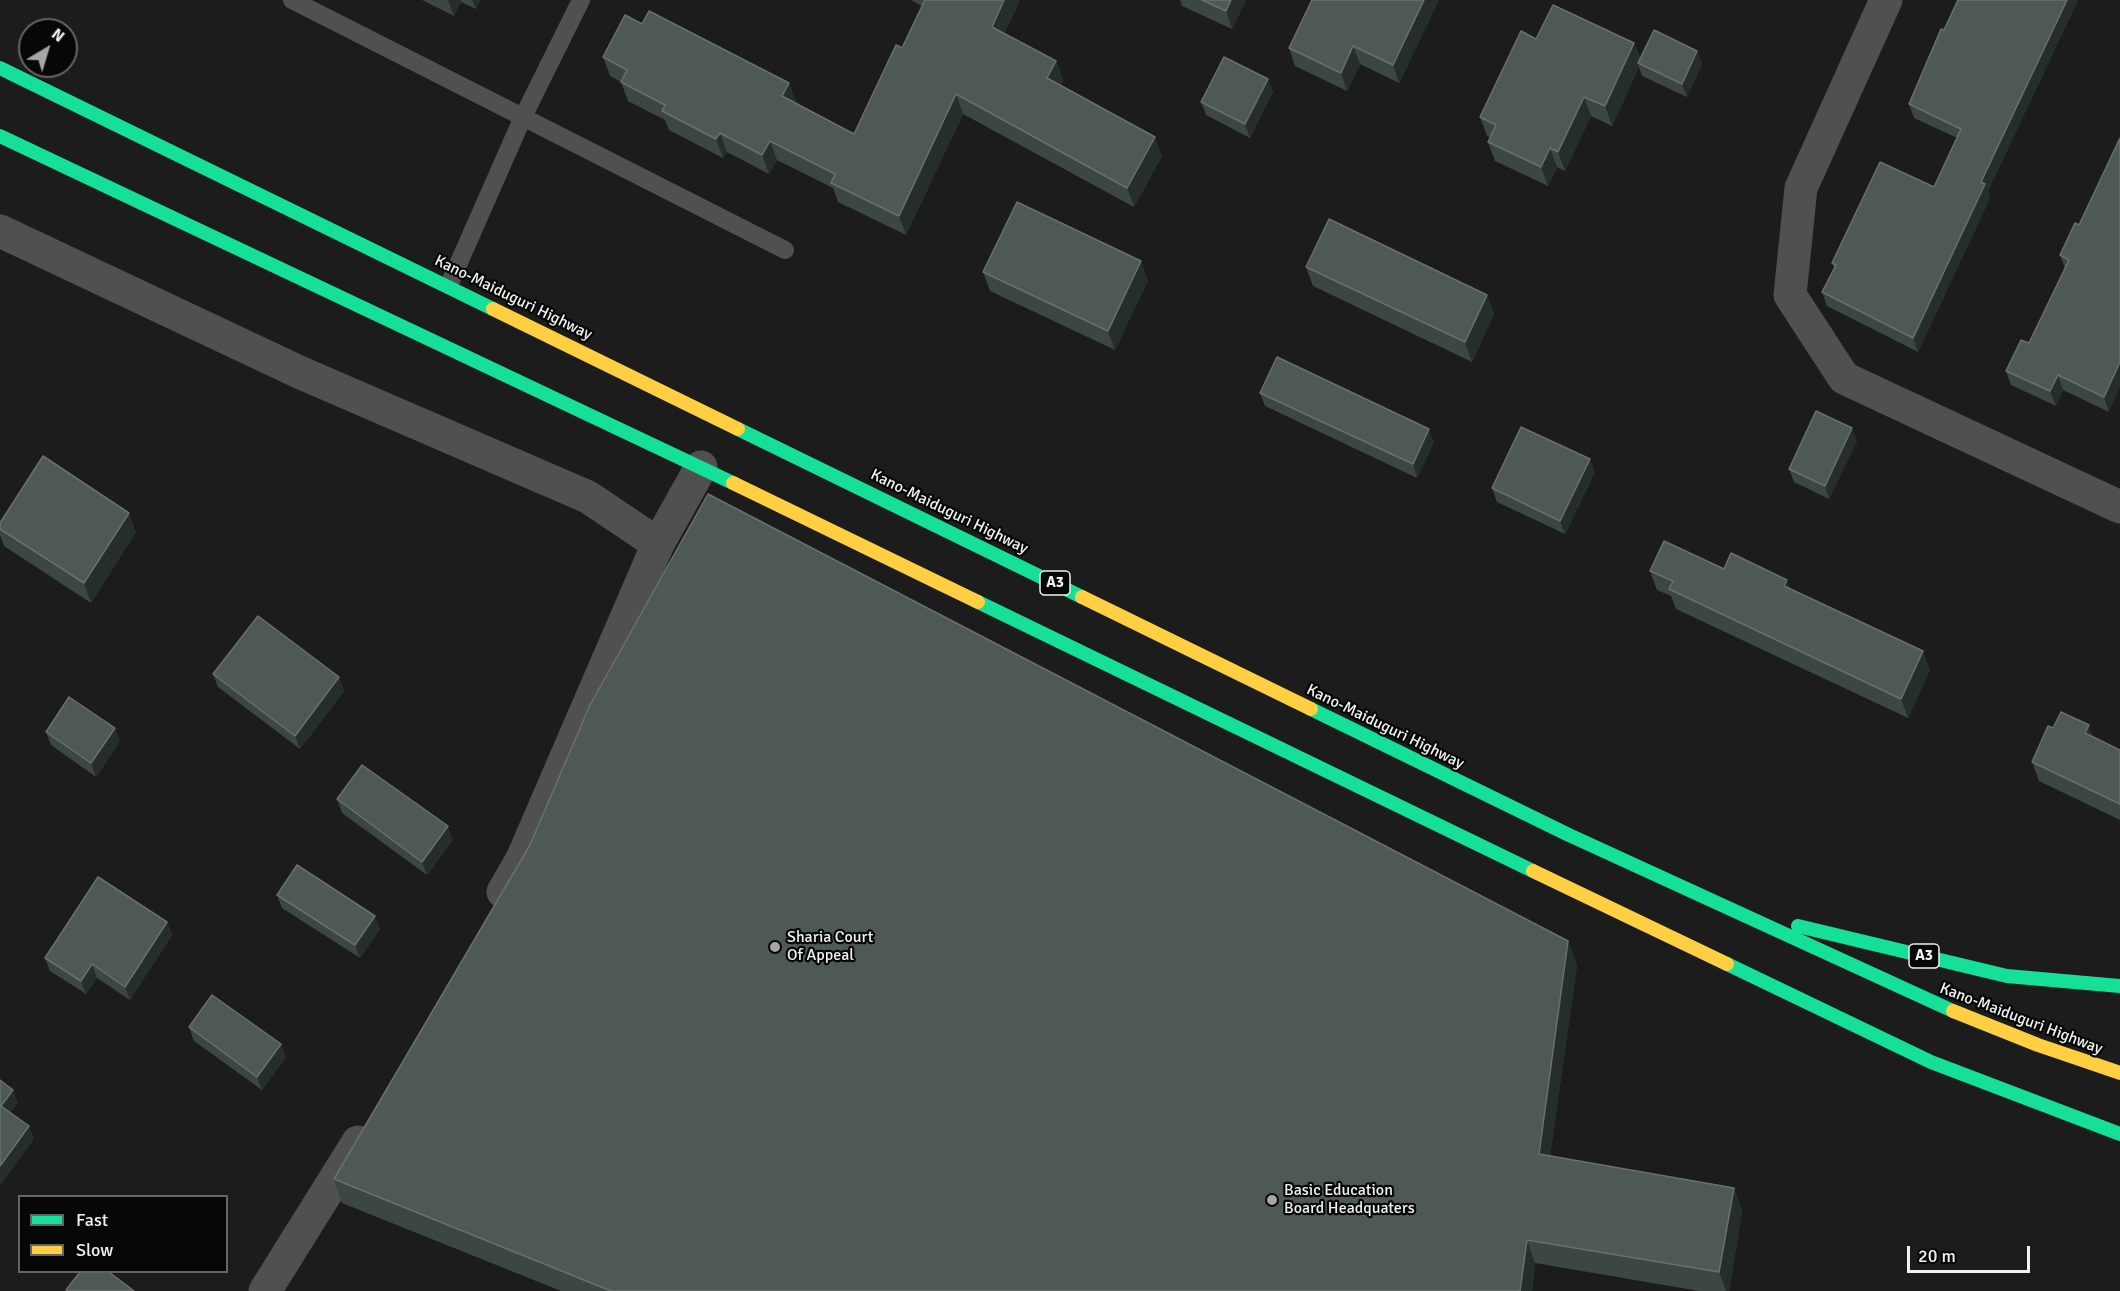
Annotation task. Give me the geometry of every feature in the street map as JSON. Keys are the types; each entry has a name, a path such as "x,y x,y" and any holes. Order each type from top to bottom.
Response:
{"highway":[{"name":"Kano-Maiduguri Highway","path":"0,68 449,285 1569,835 1917,997 2038,1045 2120,1073"},
{"path":"0,136 701,467 1266,743 1931,1062 2120,1134"},
{"name":"A3","path":"1731,910 2007,976 2120,986"},
{"path":"2103,1126 2120,1147"}],"street":[{"path":"1886,0 1801,188 1790,296 1844,378 2120,507"},
{"path":"0,231 299,372 588,497 658,544"},
{"path":"487,919 522,859 658,544 701,467"},
{"path":"265,1291 370,1120"}],"lane":[{"path":"292,0 785,250"},
{"path":"449,285 523,117 581,0"}],"building":[{"path":"925,0 1004,0 992,27 1056,61 1047,78 1155,137 1127,188 956,94 899,216 831,183 835,174 770,141 762,155 720,133 716,139 662,111 665,105 621,82 627,70 603,57 625,15 642,24 649,11 789,83 782,96 854,134 896,45 902,48"},
{"path":"1202,0 1231,0 1226,11"},
{"path":"1312,0 1424,0 1393,65 1353,46 1341,73 1289,48"},
{"path":"1958,0 2067,0 1981,182 1985,184 1913,338 1822,292 1836,265 1832,263 1880,162 1934,187 1961,129 1909,104 1941,29 1944,30"},
{"path":"1553,5 1634,43 1605,106 1584,97 1558,152 1550,148 1541,167 1488,142 1496,125 1480,117 1521,31 1536,39"},
{"path":"1654,30 1697,51 1682,84 1638,63"},
{"path":"1224,57 1268,79 1245,124 1201,102"},
{"path":"2120,138 2120,362 2104,397 2058,375 2050,391 2006,371 2021,340 2029,343 2069,260 2060,255 2075,223 2079,225"},
{"path":"1017,202 1141,261 1108,331 983,272"},
{"path":"1329,219 1487,295 1465,342 1306,267"},
{"path":"1277,357 1429,429 1413,464 1260,393"},
{"path":"1816,411 1852,428 1825,486 1789,469"},
{"path":"1521,427 1590,459 1560,521 1492,488"},
{"path":"43,456 129,513 84,583 0,529 0,523"},
{"path":"708,494 1568,941 1539,1154 1734,1188 1719,1272 1527,1240 1520,1291 611,1291 334,1179 530,845 590,705"},
{"path":"1664,541 1724,569 1731,553 1787,580 1784,586 1923,651 1901,699 1669,589 1673,581 1650,571"},
{"path":"258,616 339,677 295,736 213,674"},
{"path":"69,697 115,728 91,763 46,732"},
{"path":"2061,712 2089,725 2085,733 2120,750 2120,804 2032,762 2048,726 2053,728"},
{"path":"362,765 448,826 422,862 337,799"},
{"path":"297,865 375,916 355,945 277,895"},
{"path":"98,877 167,922 125,987 92,964 81,981 45,958"},
{"path":"212,995 281,1044 257,1077 189,1027"},
{"path":"0,1080 13,1090 1,1106 29,1126 0,1166"},
{"path":"79,1273 110,1273 134,1291 67,1291"}],"traffic: fast":[{"path":"0,68 493,309"},
{"path":"0,136 733,483"},
{"path":"738,429 1082,597"},
{"path":"978,602 1533,871"},
{"path":"1311,709 1569,835 1953,1011"},
{"path":"1798,926 2007,976 2120,986"},
{"path":"1727,964 1931,1062 2120,1134"}],"traffic: slow":[{"path":"493,309 738,429"},
{"path":"733,483 978,602"},
{"path":"1082,597 1311,709"},
{"path":"1533,871 1727,964"},
{"path":"1953,1011 2038,1045 2120,1073"}],"place":[{"name":"Sharia Court Of Appeal","path":"775,947"},
{"name":"Basic Education Board Headquaters","path":"1272,1200"}]}
